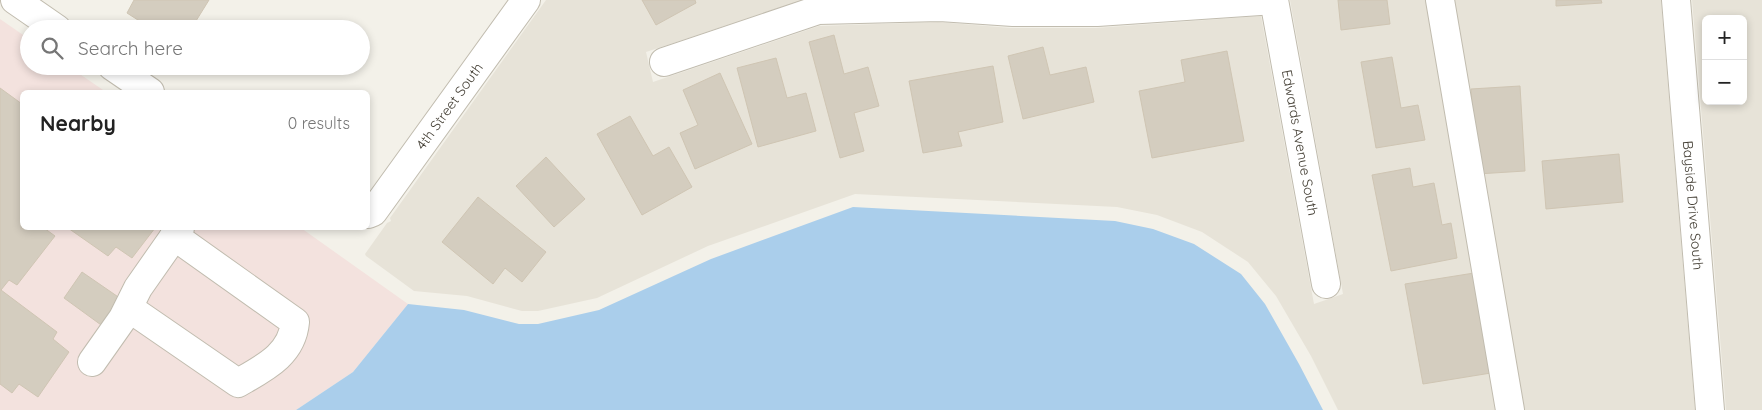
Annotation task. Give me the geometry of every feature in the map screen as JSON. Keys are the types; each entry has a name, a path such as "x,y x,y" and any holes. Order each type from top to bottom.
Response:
{"street":[{"name":"4th Street South","path":"370,213 526,0"},
{"path":"664,62 818,10 940,6 1013,12 1097,12 1274,0"},
{"name":"Edwards Avenue South","path":"1274,0 1326,284"},
{"path":"1440,0 1510,410"},
{"name":"Bayside Drive South","path":"1676,0 1710,410"},
{"path":"31,4 48,20"},
{"path":"125,75 147,90"},
{"path":"92,362 129,308 138,288 177,232 295,322 294,334 277,360 238,383 129,308"}],"shaded area":[{"path":"546,0 803,0 646,52 653,82 819,26 938,22 1011,28 1096,28 1261,16 1314,304 1343,294 1290,0 1661,0 1695,410 1338,410 1311,356 1276,296 1248,262 1202,232 1157,215 1117,207 855,194 708,246 597,298 538,311 522,311 467,296 414,291 365,254 387,223 391,221 390,218"},
{"path":"1692,0 1762,0 1762,410 1726,410"},
{"path":"0,19 20,33 20,75 81,75 103,90 20,90 20,230 304,230 408,304 353,372 296,410 0,410"}],"water":[{"path":"853,207 1115,221 1153,229 1194,244 1241,274 1265,304 1323,410 296,410 353,372 408,304 464,310 519,324 538,324 599,310 711,259"}],"building":[{"path":"134,0 209,0 197,20 138,20 127,13"},
{"path":"642,0 695,0 696,3 656,25"},
{"path":"1338,0 1387,0 1390,24 1341,30"},
{"path":"1556,0 1601,0 1602,3 1556,6"},
{"path":"834,35 844,74 868,67 879,106 854,113 864,151 840,158 809,42"},
{"path":"1043,47 1050,75 1086,67 1094,102 1023,119 1008,56"},
{"path":"1227,51 1244,141 1152,158 1139,91 1185,82 1181,60"},
{"path":"1392,57 1401,108 1418,105 1425,140 1376,148 1361,62"},
{"path":"776,58 787,98 806,93 816,131 758,147 737,68"},
{"path":"993,66 1003,122 958,132 962,146 923,153 909,81"},
{"path":"720,73 752,144 695,169 680,133 698,125 683,90"},
{"path":"1520,86 1525,171 1477,174 1471,89"},
{"path":"0,88 20,103 20,230 47,230 55,236 17,285 9,280 1,290 57,332 53,339 69,352 38,397 19,384 12,393 0,384"},
{"path":"630,116 653,156 669,147 692,187 642,215 597,134"},
{"path":"1619,154 1623,202 1546,209 1542,161"},
{"path":"546,157 585,199 554,227 516,186"},
{"path":"1410,168 1413,187 1434,183 1442,225 1451,223 1457,258 1391,271 1372,175"},
{"path":"478,197 546,252 522,282 505,268 493,284 442,242"},
{"path":"71,230 153,230 132,258 116,247 108,256"},
{"path":"82,272 127,303 108,330 64,298"},
{"path":"1474,273 1491,373 1423,384 1405,284"}]}
